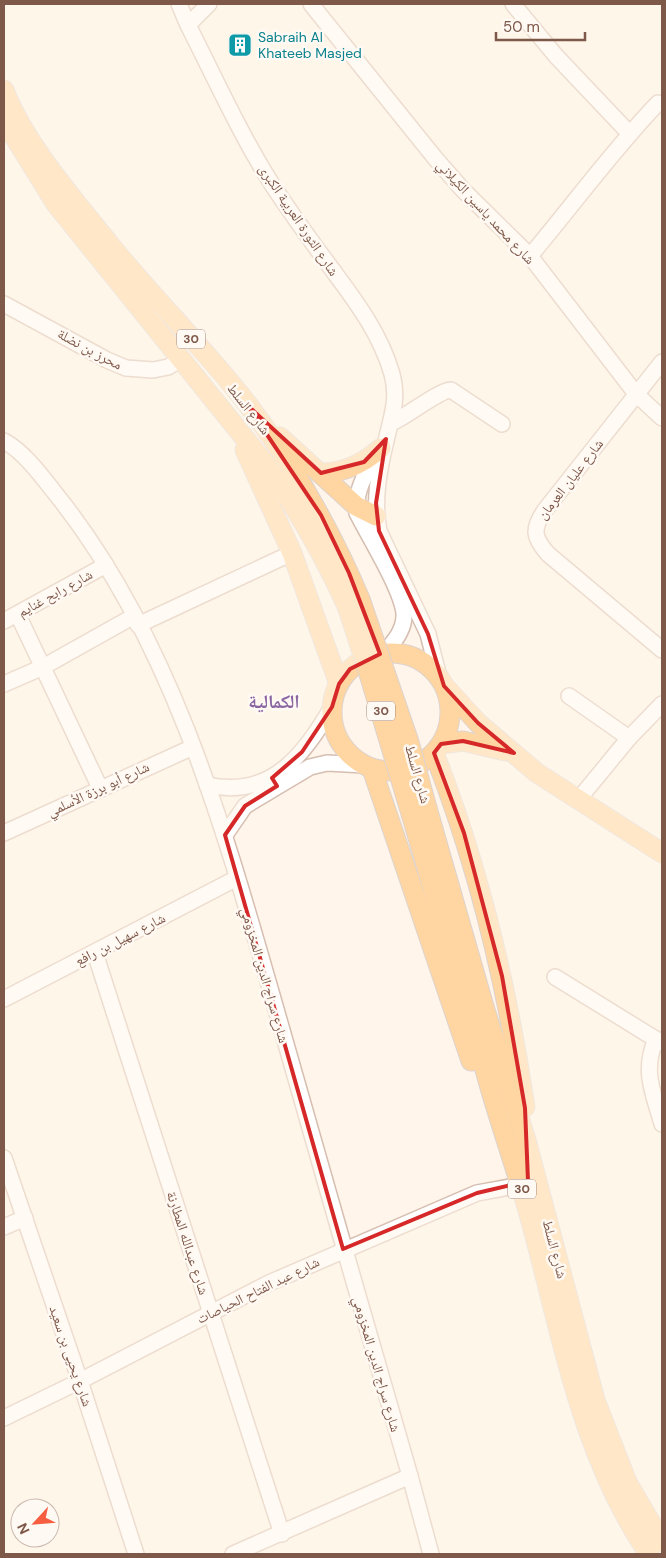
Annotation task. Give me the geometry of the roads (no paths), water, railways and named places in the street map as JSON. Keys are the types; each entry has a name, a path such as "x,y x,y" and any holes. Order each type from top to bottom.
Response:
{"main road":[{"name":"شارع السلط","path":"4,90 36,147 71,196 140,282 247,405 274,442 321,515 353,602 366,664 419,813 488,1019 526,1140 595,1400 628,1482 662,1542"},
{"name":"شارع السلط","path":"4,120 56,204 235,426 295,507 329,568 353,602"},
{"path":"247,405 356,506 376,516"},
{"path":"235,426 292,553 339,684"},
{"path":"321,473 352,467 364,462 384,444"},
{"path":"514,753 462,741 438,749 421,764 406,770 389,772 368,767 347,752 336,735 332,707 339,684 350,669 366,659 383,654 404,654 424,663 478,723 514,753 537,774 662,853"},
{"path":"442,682 450,706 450,720 438,749 486,908 502,976 521,1083 526,1140"},
{"path":"368,767 479,1084 502,1128"},
{"name":"شارع السلط","path":"419,813 502,1128 521,1185 586,1422 614,1492 649,1554"}],"street":[{"name":"شارع الثورة العربية الكبرى","path":"179,4 188,25 272,184 371,324 384,350 393,376 393,422 384,444 365,474 356,506"},
{"path":"188,25 209,4"},
{"name":"شارع محمد ياسين الكيلاني","path":"312,4 435,158 463,190 530,256 636,394 662,418"},
{"path":"513,4 556,56 629,133"},
{"path":"530,256 582,194 629,133 658,103"},
{"name":"محرز بن نضلة","path":"4,304 107,360 126,368 153,370 168,367 180,360"},
{"name":"شارع عليان العرمان","path":"662,362 545,510 536,523 535,531 541,546 548,554 662,650"},
{"path":"393,422 417,410 440,393 451,390 502,424"},
{"name":"شارع سراج الدين المخزومي","path":"4,441 17,450 49,486 80,525 106,565 136,621 193,747 225,835 431,1554"},
{"name":"شارع الثورة العربية الكبرى","path":"384,444 376,516 380,530 428,634 442,682"},
{"path":"356,506 357,513 384,564 404,612 403,621 396,640 383,654"},
{"path":"4,684 136,621 292,553"},
{"name":"شارع رابح غنايم","path":"11,618 106,565"},
{"path":"11,618 43,667 100,788"},
{"path":"569,696 629,738"},
{"path":"578,800 629,738 662,704"},
{"path":"225,835 245,806 274,782 302,752 332,707"},
{"name":"شارع أبو برزة الأسلمي","path":"4,833 193,747"},
{"path":"207,785 238,789 274,782 316,765 368,767"},
{"name":"شارع سهيل بن رافع","path":"4,999 237,878"},
{"name":"شارع عبدالله المطارنة","path":"95,952 282,1534"},
{"path":"555,977 659,1041 648,1066 649,1080 662,1124"},
{"name":"شارع يحيى بن سعيد","path":"4,1158 80,1381 136,1554"},
{"name":"شارع عبد الفتاح الحياصات","path":"4,1418 80,1381 269,1283 344,1249 477,1193 521,1185"},
{"path":"4,1228 24,1218"},
{"path":"233,1554 410,1476"}],"place":[{"name":"Sabraih Al Khateeb Masjed","path":"240,45"}],"district":[{"name":"الكمالية","path":"274,701"}]}
